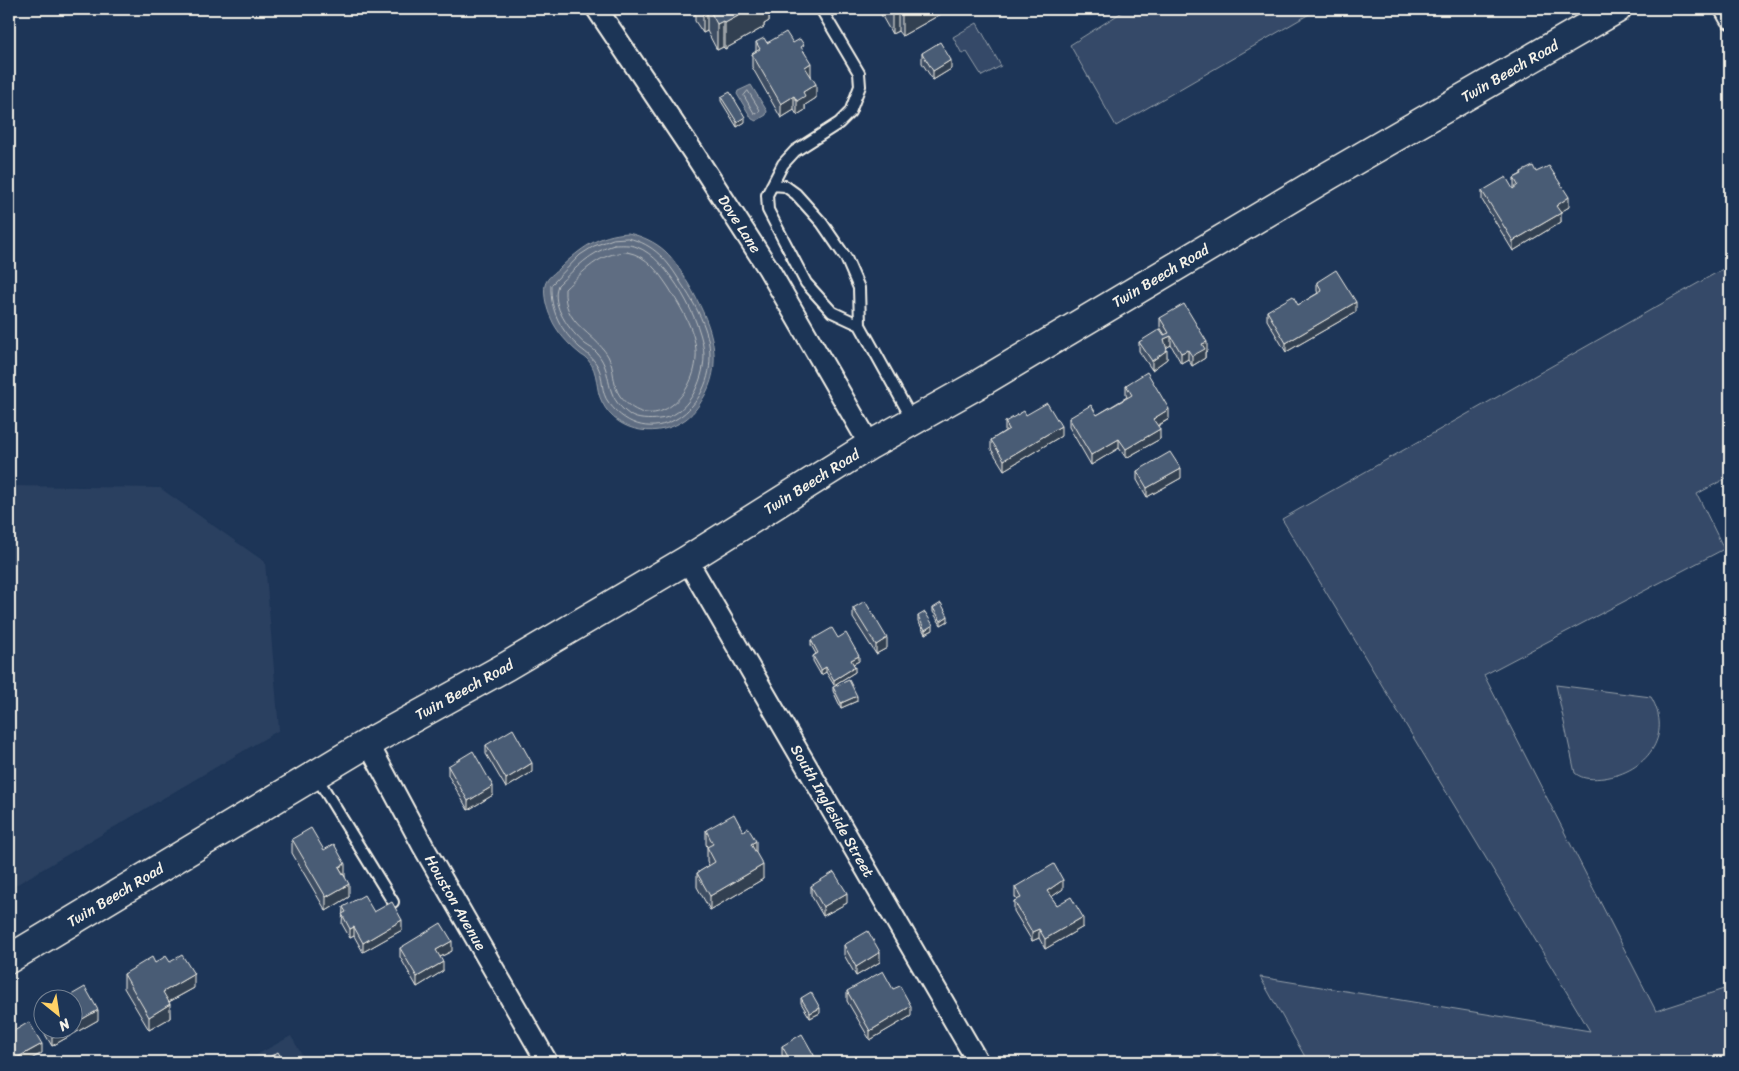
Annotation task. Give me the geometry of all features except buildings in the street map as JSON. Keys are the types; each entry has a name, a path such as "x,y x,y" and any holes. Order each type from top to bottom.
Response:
{"street":[{"name":"Dove Lane","path":"597,9 768,268 870,445"},
{"name":"Twin Beech Road","path":"9,959 368,743 507,666 687,560 870,445 977,385 1328,176 1617,9"},
{"path":"1725,9 1730,18"},
{"name":"South Ingleside Street","path":"687,560 978,1062"},
{"name":"Houston Avenue","path":"368,743 424,846 547,1062"}],"lane":[{"path":"822,9 859,73 858,92 850,112 839,123 796,151 783,164 767,195 768,210 806,283 832,312 860,325"},
{"path":"772,185 785,186 796,194 822,223 846,258 859,288 860,325 913,420"},
{"path":"315,775 393,902"}],"shaded area":[{"path":"1127,9 1318,9 1116,126 1070,45"},
{"path":"977,23 1001,66 982,76 967,52 962,54 953,37"},
{"path":"1730,265 1730,476 1697,494 1724,549 1484,675 1656,1011 1730,987 1730,1062 1308,1062 1260,977 1590,1031 1282,519"},
{"path":"9,486 160,488 265,562 279,730 9,889"},
{"path":"1556,685 1651,697 1657,711 1659,725 1657,738 1652,750 1632,768 1619,774 1596,779 1585,778 1575,773"},
{"path":"291,1036 306,1062 244,1062"}],"water":[{"path":"751,85 767,111 766,115 756,121 752,119 737,94 738,91"},
{"path":"628,233 653,242 672,259 703,312 712,339 714,353 711,381 697,408 686,419 676,425 652,431 629,427 609,413 600,397 594,370 587,359 559,333 553,323 546,302 545,285 547,280 575,254 608,236"},
{"path":"1217,1053 1232,1059 1264,1062 1208,1062"}]}
